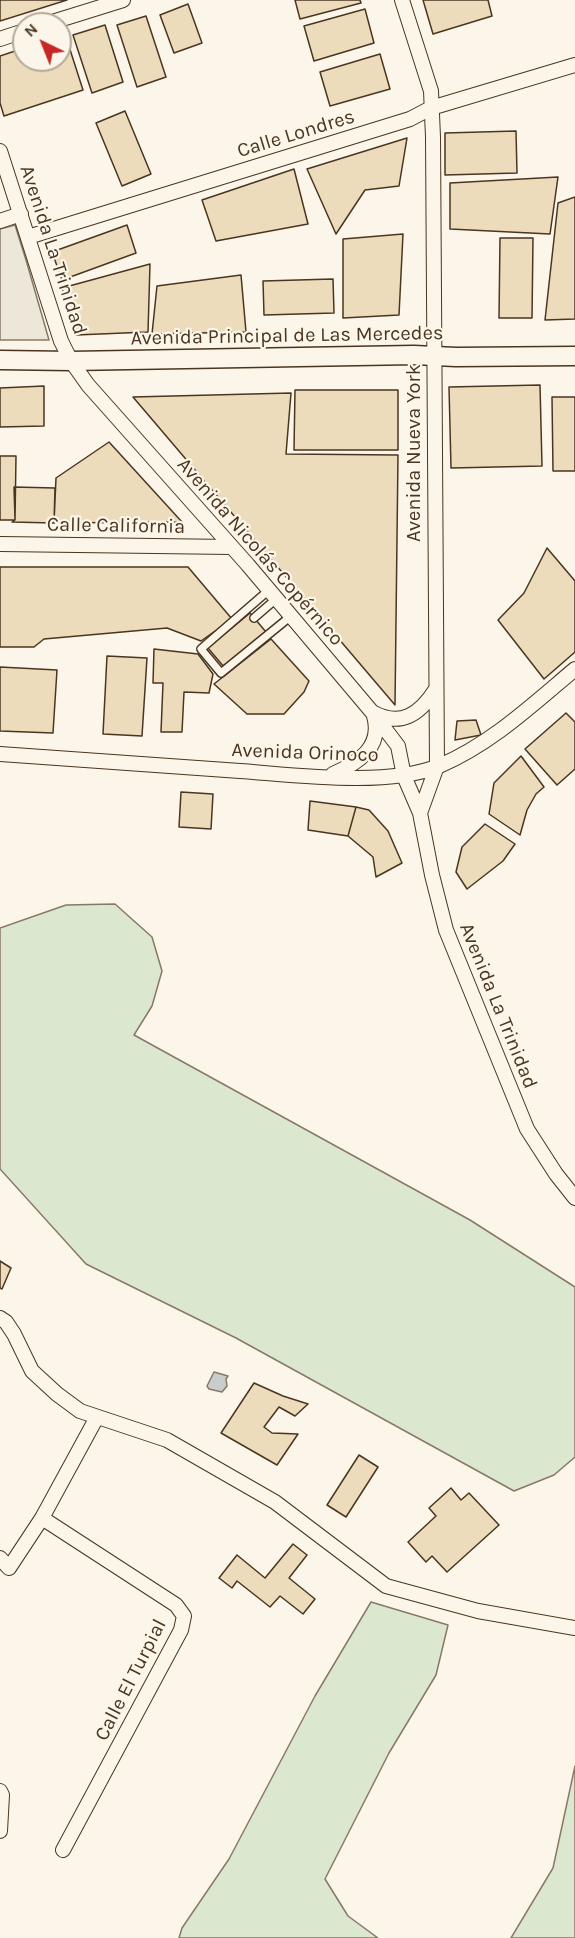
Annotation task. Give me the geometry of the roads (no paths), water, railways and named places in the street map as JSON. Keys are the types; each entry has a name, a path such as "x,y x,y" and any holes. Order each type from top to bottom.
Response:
{"street":[{"path":"72,16 123,0"},
{"name":"Avenida Nueva York","path":"402,0 431,91 437,766"},
{"name":"Calle Londres","path":"28,237 410,119 431,108 575,64"},
{"name":"Avenida La Trinidad","path":"0,151 61,341 71,361"},
{"path":"0,221 21,214"},
{"name":"Avenida Principal de Las Mercedes","path":"0,360 575,356"},
{"name":"Avenida Nicolás Copérnico","path":"71,361 88,386 232,547 372,712 398,746 404,776"},
{"name":"Calle California","path":"0,544 232,547"},
{"name":"Avenida Orinoco","path":"0,754 326,777 404,776 437,766 476,747 575,669"},
{"path":"372,712 386,717 404,718 421,709 436,689"},
{"path":"326,777 359,761 373,745 376,724 372,712"},
{"path":"420,813 437,766"},
{"name":"Avenida La Trinidad","path":"404,776 420,813 446,930 527,1129 556,1174 575,1198"},
{"path":"0,1318 6,1322 14,1334 32,1371 80,1411 166,1440 275,1502 386,1586 478,1611 575,1628"},
{"path":"0,1558 9,1568 42,1518 97,1417"},
{"name":"Calle El Turpial","path":"42,1518 176,1605 184,1616 181,1630 63,1850"},
{"path":"0,1791 0,1831"}],"lane":[{"path":"273,595 201,649 221,673 291,616"},
{"path":"254,618 273,595"}]}
